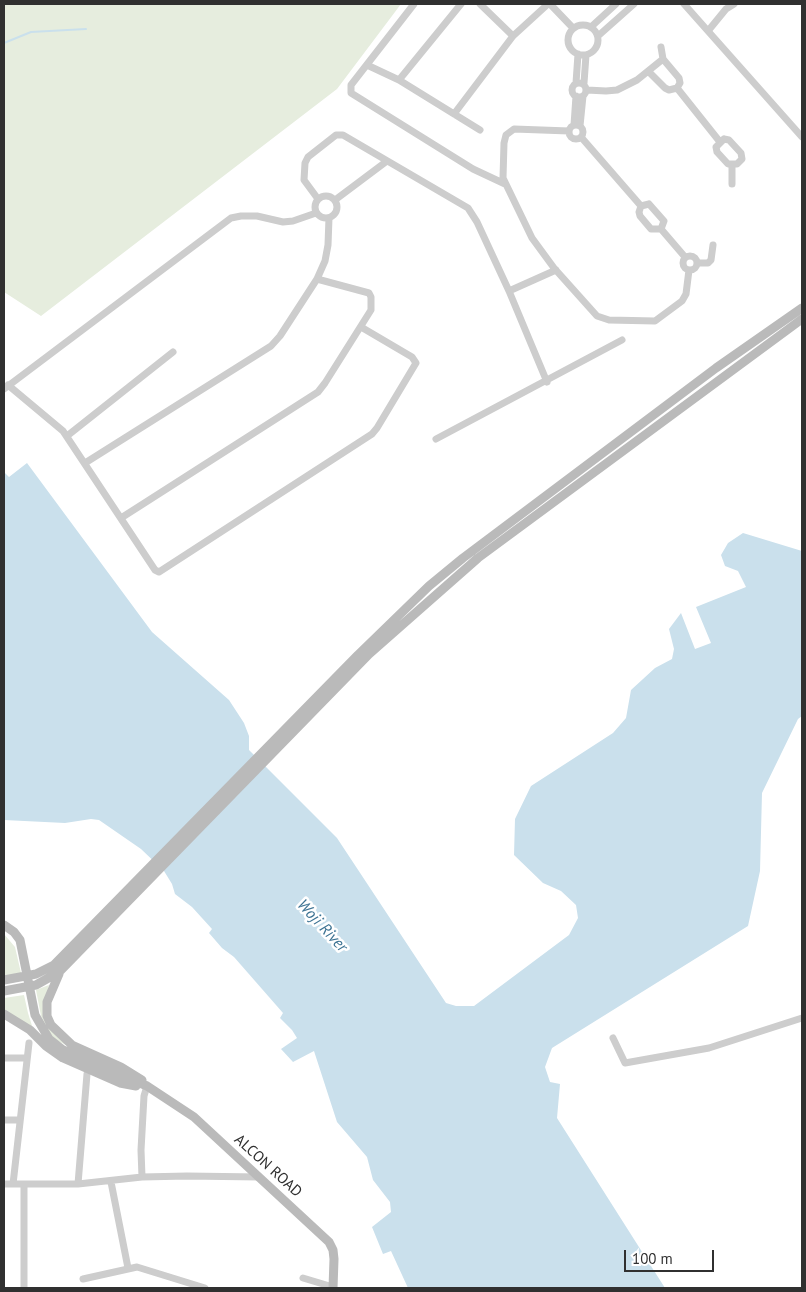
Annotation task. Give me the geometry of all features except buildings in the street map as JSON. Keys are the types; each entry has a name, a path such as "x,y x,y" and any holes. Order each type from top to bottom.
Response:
{"main road":[{"path":"272,749 392,621 463,558 708,374 802,308"},
{"path":"4,980 36,974 54,965 122,902 272,749 369,654 478,558 802,319"},
{"path":"122,902 60,972 47,1002 47,1016 51,1025 72,1045 134,1074 147,1086"},
{"path":"4,925 14,932 23,951 35,1014 44,1032 55,1045 147,1086"},
{"path":"4,991 36,985 60,972"},
{"path":"4,1014 30,1030 46,1046 63,1058 120,1083 147,1086"},
{"name":"ALCON ROAD","path":"147,1086 194,1117 329,1242 333,1250 334,1259 333,1287"}],"street":[{"path":"414,4 351,85 354,96 473,169 505,184"},
{"path":"399,80 462,4"},
{"path":"480,4 513,36"},
{"path":"454,114 513,36 549,4 573,28"},
{"path":"591,27 616,4"},
{"path":"598,36 634,4"},
{"path":"684,4 802,137"},
{"path":"708,31 726,9 734,4"},
{"path":"579,25 591,27 598,36 597,47 582,55 569,45 568,35 573,28 579,25"},
{"path":"649,72 665,88 670,90 677,88 680,84 679,78 663,60 660,47"},
{"path":"582,55 581,90 574,127 574,139 581,137 584,131 574,127 521,128 509,131 506,135 503,150 503,178 505,184 532,238 556,270 597,316 608,320 655,321 682,301 687,289 689,270"},
{"path":"581,90 606,92 617,90 649,72 663,60"},
{"path":"367,65 399,80 480,130"},
{"path":"677,88 720,142"},
{"path":"318,199 304,180 305,163 308,158 336,135 343,135 468,208 477,222 509,291 548,382"},
{"path":"581,137 641,206"},
{"path":"732,166 742,159 741,153 729,140 724,139 716,147 717,152 732,166 732,184"},
{"path":"335,200 387,160"},
{"path":"329,218 322,218 316,213 314,206 318,199 325,196 335,200"},
{"path":"86,462 271,346 280,336 317,279 325,260 329,218 337,210 335,200"},
{"path":"661,229 664,221 653,206 649,204 641,206 638,212 651,229 661,229 685,257"},
{"path":"316,213 293,221 249,216 231,218 6,387 67,436 86,462 155,570 159,572 372,434 416,363 412,357 361,327"},
{"path":"685,257 693,256 697,262 708,264 711,260 713,245"},
{"path":"685,257 683,265 689,270"},
{"path":"689,270 695,268 697,262"},
{"path":"509,291 556,270"},
{"path":"121,518 318,392 371,310 371,297 369,293 317,279"},
{"path":"436,439 548,382 622,340"},
{"path":"67,436 173,352"},
{"path":"613,1038 625,1063 709,1048 802,1018"},
{"path":"14,1184 29,1044"},
{"path":"4,1058 27,1058"},
{"path":"78,1184 87,1074"},
{"path":"142,1178 141,1150 144,1096 147,1086"},
{"path":"4,1120 20,1120"},
{"path":"4,1184 78,1184 142,1178 259,1177"},
{"path":"111,1182 128,1268"},
{"path":"24,1184 24,1288"},
{"path":"83,1279 128,1268 140,1268 206,1288"},
{"path":"303,1278 333,1287"}],"green space":[{"path":"4,4 401,4 337,89 41,316 4,292"},
{"path":"4,934 15,947 21,973 4,977"},
{"path":"49,985 44,1009 74,1049 52,1038 41,1016 36,990"},
{"path":"24,995 33,1029 4,1011 4,998"}],"water":[{"name":"Woji River","path":"27,463 152,632 229,700 244,723 249,736 249,750 337,838 446,1003 456,1006 474,1006 569,935 578,918 576,905 561,891 543,883 514,855 515,819 531,786 613,733 626,718 631,690 655,668 672,659 674,649 669,629 681,613 695,649 711,643 696,607 746,587 738,571 725,566 721,555 728,543 743,533 802,551 802,716 798,719 762,793 760,871 748,926 552,1048 545,1067 550,1082 560,1084 557,1118 665,1288 408,1288 391,1251 383,1254 372,1227 391,1212 390,1202 373,1180 367,1157 337,1122 314,1051 293,1062 281,1049 297,1038 280,1018 283,1013 234,957 222,948 209,933 212,929 192,907 175,894 172,884 164,871 141,849 99,820 91,819 65,823 4,820 4,472 9,477"}],"waterway":[{"path":"4,43 31,32 86,29"}]}
